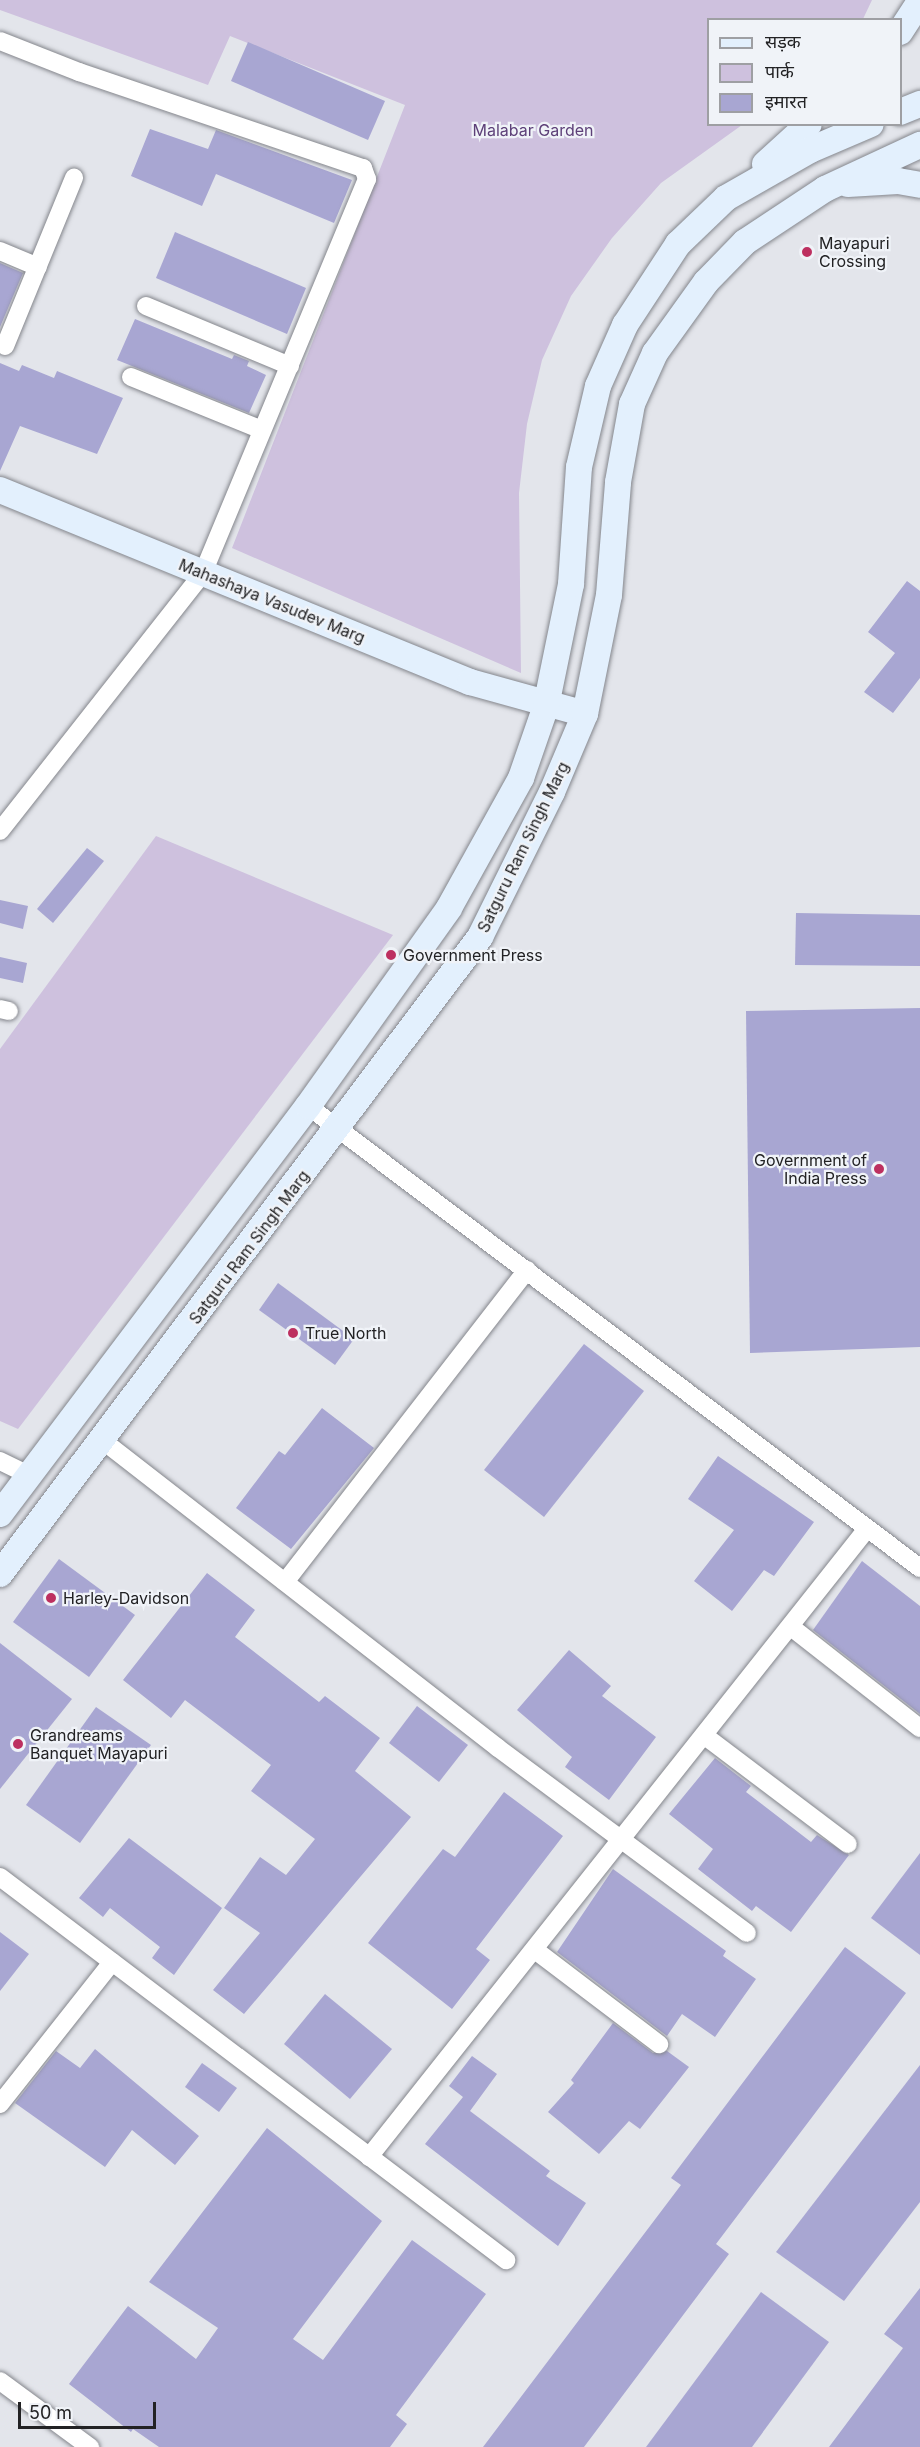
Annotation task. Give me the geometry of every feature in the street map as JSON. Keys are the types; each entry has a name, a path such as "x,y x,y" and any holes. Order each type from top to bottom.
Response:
{"main road":[{"path":"902,29 920,1"},
{"path":"902,111 920,104"},
{"path":"726,198 807,126"},
{"name":"Satguru Ram Singh Marg","path":"0,1514 308,1106 449,908 521,778 546,706 571,584 579,467 598,386 625,325 678,244 726,198 810,150 866,126"},
{"name":"Satguru Ram Singh Marg","path":"0,1574 340,1127 480,937 552,792 585,714 609,595 618,482 632,404 655,353 706,282 745,242 825,189 920,145"},
{"path":"890,159 920,157"},
{"path":"825,189 861,182 920,185"},
{"name":"Mahashaya Vasudev Marg","path":"0,490 470,681 546,706 585,714"}],"street":[{"path":"0,41 367,171 290,366 203,573 0,831"},
{"path":"5,346 74,178"},
{"path":"0,251 38,267"},
{"path":"146,306 290,366"},
{"path":"130,377 262,430"},
{"path":"308,1106 340,1127 866,1530 920,1568"},
{"path":"285,1582 527,1270"},
{"path":"102,1440 623,1841 747,1933"},
{"path":"0,1461 29,1475"},
{"path":"369,2157 623,1841 866,1530"},
{"path":"791,1627 920,1728"},
{"path":"705,1736 848,1844"},
{"path":"0,1877 506,2260"},
{"path":"535,1950 659,2044"},
{"path":"0,2104 112,1962"},
{"path":"0,2381 90,2447"}],"green space":[{"name":"Malabar Garden","path":"0,0 872,0 863,18 707,18 707,126 741,126 661,183 612,238 571,296 542,360 527,424 519,493 521,673 232,548 405,105 230,36 208,85 0,10"},
{"path":"156,836 393,935 18,1429 0,1421 0,1049"}],"building":[{"path":"248,42 385,101 368,140 231,81"},
{"path":"150,129 208,149 216,130 352,180 334,223 216,174 202,206 131,176"},
{"path":"175,232 306,288 287,334 156,278"},
{"path":"0,263 23,273 0,327"},
{"path":"135,319 232,359 234,355 249,361 247,366 266,375 249,413 117,360"},
{"path":"0,363 19,371 22,365 54,378 57,371 123,398 97,454 20,426 0,471"},
{"path":"907,581 920,591 920,678 893,713 864,692 895,653 868,632"},
{"path":"87,848 104,861 53,923 37,909"},
{"path":"0,900 28,906 23,929 0,923"},
{"path":"796,913 920,915 920,966 795,965"},
{"path":"0,957 27,963 23,983 0,978"},
{"path":"920,1008 920,1347 750,1353 746,1011"},
{"path":"278,1283 354,1339 335,1365 259,1310"},
{"path":"584,1344 644,1391 544,1517 484,1470"},
{"path":"322,1408 374,1448 291,1549 236,1508 279,1451 285,1455"},
{"path":"718,1456 814,1522 774,1576 764,1570 732,1611 694,1581 734,1530 688,1499"},
{"path":"59,1559 135,1615 89,1677 13,1622"},
{"path":"862,1561 920,1606 920,1714 813,1630"},
{"path":"207,1573 255,1610 235,1637 319,1702 325,1696 380,1738 355,1771 411,1817 244,2014 213,1990 260,1933 224,1908 260,1857 286,1875 315,1839 251,1791 271,1765 185,1700 171,1718 123,1680"},
{"name":"Grandreams Banquet Mayapuri","path":"0,1643 72,1699 0,1789"},
{"path":"569,1650 611,1686 602,1696 656,1737 609,1800 565,1767 572,1757 517,1710"},
{"path":"417,1706 468,1745 439,1782 389,1743"},
{"path":"96,1707 151,1745 80,1843 26,1805"},
{"path":"715,1758 751,1786 746,1792 811,1842 817,1835 849,1855 791,1932 756,1906 752,1911 698,1869 713,1849 669,1814"},
{"path":"504,1792 563,1836 476,1949 490,1960 452,2009 368,1943 443,1849 455,1857"},
{"path":"129,1838 222,1908 174,1975 152,1958 160,1947 110,1908 103,1917 79,1898"},
{"path":"920,1853 920,1955 871,1918"},
{"path":"613,1869 726,1951 723,1956 756,1979 715,2037 682,2014 667,2036 557,1952"},
{"path":"0,1932 29,1954 0,1991"},
{"path":"845,1947 906,1993 716,2244 729,2254 584,2447 483,2447 681,2185 671,2178"},
{"path":"325,1994 392,2049 350,2099 284,2044"},
{"path":"613,2023 653,2053 667,2051 689,2067 640,2129 629,2121 599,2154 548,2112 574,2083 571,2080"},
{"path":"95,2049 199,2136 175,2165 132,2130 105,2167 15,2103 56,2051 80,2068"},
{"path":"472,2056 497,2074 470,2111 550,2171 546,2176 586,2203 558,2246 425,2144 463,2097 449,2086"},
{"path":"202,2063 237,2088 219,2112 185,2087"},
{"path":"920,2065 920,2202 844,2301 776,2252"},
{"path":"267,2128 382,2221 293,2339 323,2360 412,2240 486,2294 396,2415 407,2424 390,2447 159,2447 133,2429 131,2432 69,2384 128,2306 196,2359 218,2328 149,2282"},
{"path":"920,2288 920,2447 829,2447 903,2348 884,2334"},
{"path":"761,2292 829,2342 752,2447 646,2447"}],"place":[{"name":"Mayapuri Crossing","path":"807,252"},
{"name":"Government Press","path":"391,955"},
{"name":"Government of India Press","path":"879,1169"},
{"name":"True North","path":"293,1333"},
{"name":"Harley-Davidson","path":"51,1598"},
{"name":"Grandreams Banquet Mayapuri","path":"18,1744"}]}
